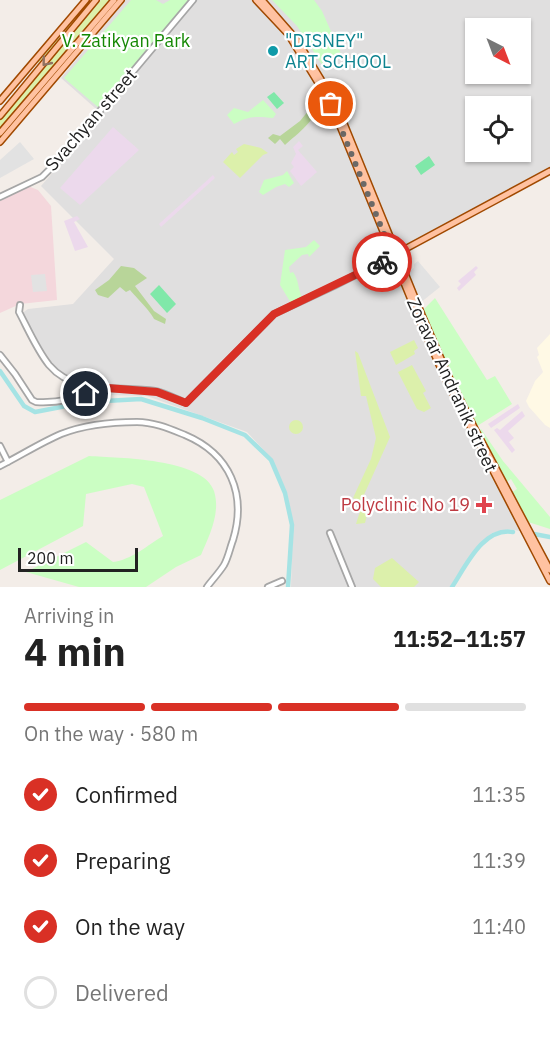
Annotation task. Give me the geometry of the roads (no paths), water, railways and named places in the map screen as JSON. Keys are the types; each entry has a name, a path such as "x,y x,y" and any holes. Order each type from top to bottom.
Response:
{"main road":[{"path":"0,101 86,0"},
{"path":"0,116 96,0"},
{"path":"0,133 114,0"},
{"path":"0,142 122,0"},
{"name":"Zoravar Andranik street","path":"256,0 288,34 331,104 435,349 474,432 550,581"},
{"name":"Zoravar Andranik street","path":"262,0 297,40 336,104 395,256"},
{"path":"395,256 550,172"},
{"name":"Zoravar Andranik street","path":"474,432 550,570"}],"street":[{"name":"Svachyan street","path":"0,197 42,177 57,162 193,0"},
{"path":"20,305 19,312 49,364 58,373 78,384 157,392 186,403 274,314 395,256"},
{"path":"0,356 32,400 36,402 78,397 95,387"},
{"path":"0,466 59,435 93,426 140,422 156,424 200,442 222,464 232,480 239,500 237,526 228,555 207,587"},
{"path":"0,446 8,462"},
{"path":"330,533 352,587"},
{"path":"268,587 282,582"}],"waterway":[{"path":"0,371 24,406 35,412 87,402 141,399 202,418 245,435 271,460 285,493 292,525 288,587"},
{"path":"452,587 476,550 484,542 502,532 513,532"},
{"path":"534,534 550,537"}],"place":[{"name":"\"DISNEY\" ART SCHOOL","path":"273,51"},
{"name":"Polyclinic No 19","path":"484,505"}],"park label":[{"name":"V. Zatikyan Park","path":"126,41"}]}
